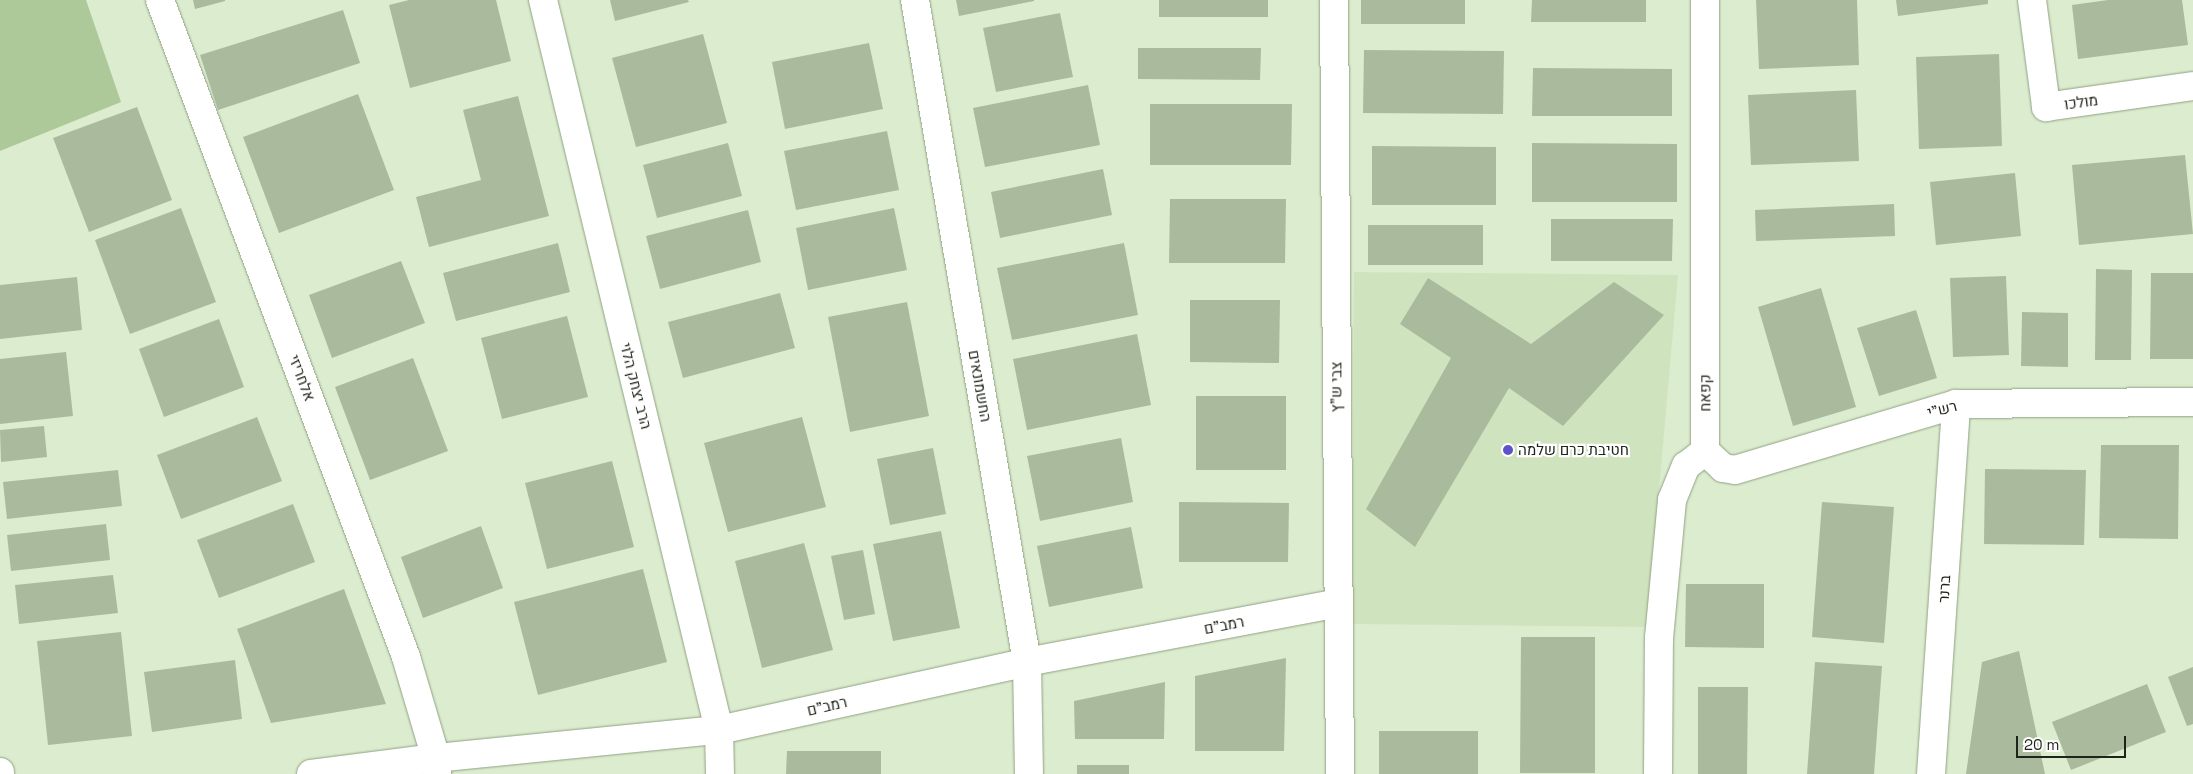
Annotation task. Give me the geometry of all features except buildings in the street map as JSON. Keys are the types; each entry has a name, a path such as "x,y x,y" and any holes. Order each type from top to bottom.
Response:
{"street":[{"name":"אלחריזי","path":"160,0 406,656 437,766"},
{"name":"הרב יצחק הלוי","path":"543,0 718,730 720,774"},
{"name":"החשמונאים","path":"915,0 1027,662 1030,774"},
{"name":"צבי ש\"ץ","path":"1334,0 1340,774"},
{"name":"קפאח","path":"1705,0 1705,451"},
{"name":"מולכו","path":"2032,0 2046,107 2193,86"},
{"name":"רש\"י","path":"1705,451 1723,468 1735,470 1956,404 2193,402"},
{"name":"ברנר","path":"1931,774 1956,404"},
{"path":"1658,774 1659,638 1672,500 1686,466 1705,451"},
{"name":"רמב\"ם","path":"311,774 437,766 718,730 1027,662 1338,603"}],"shaded area":[{"path":"0,0 86,0 121,102 0,151"},
{"name":"חטיבת כרם שלמה","path":"1354,272 1678,275 1647,627 1352,624"}],"place":[{"name":"חטיבת כרם שלמה","path":"1508,450"}]}
